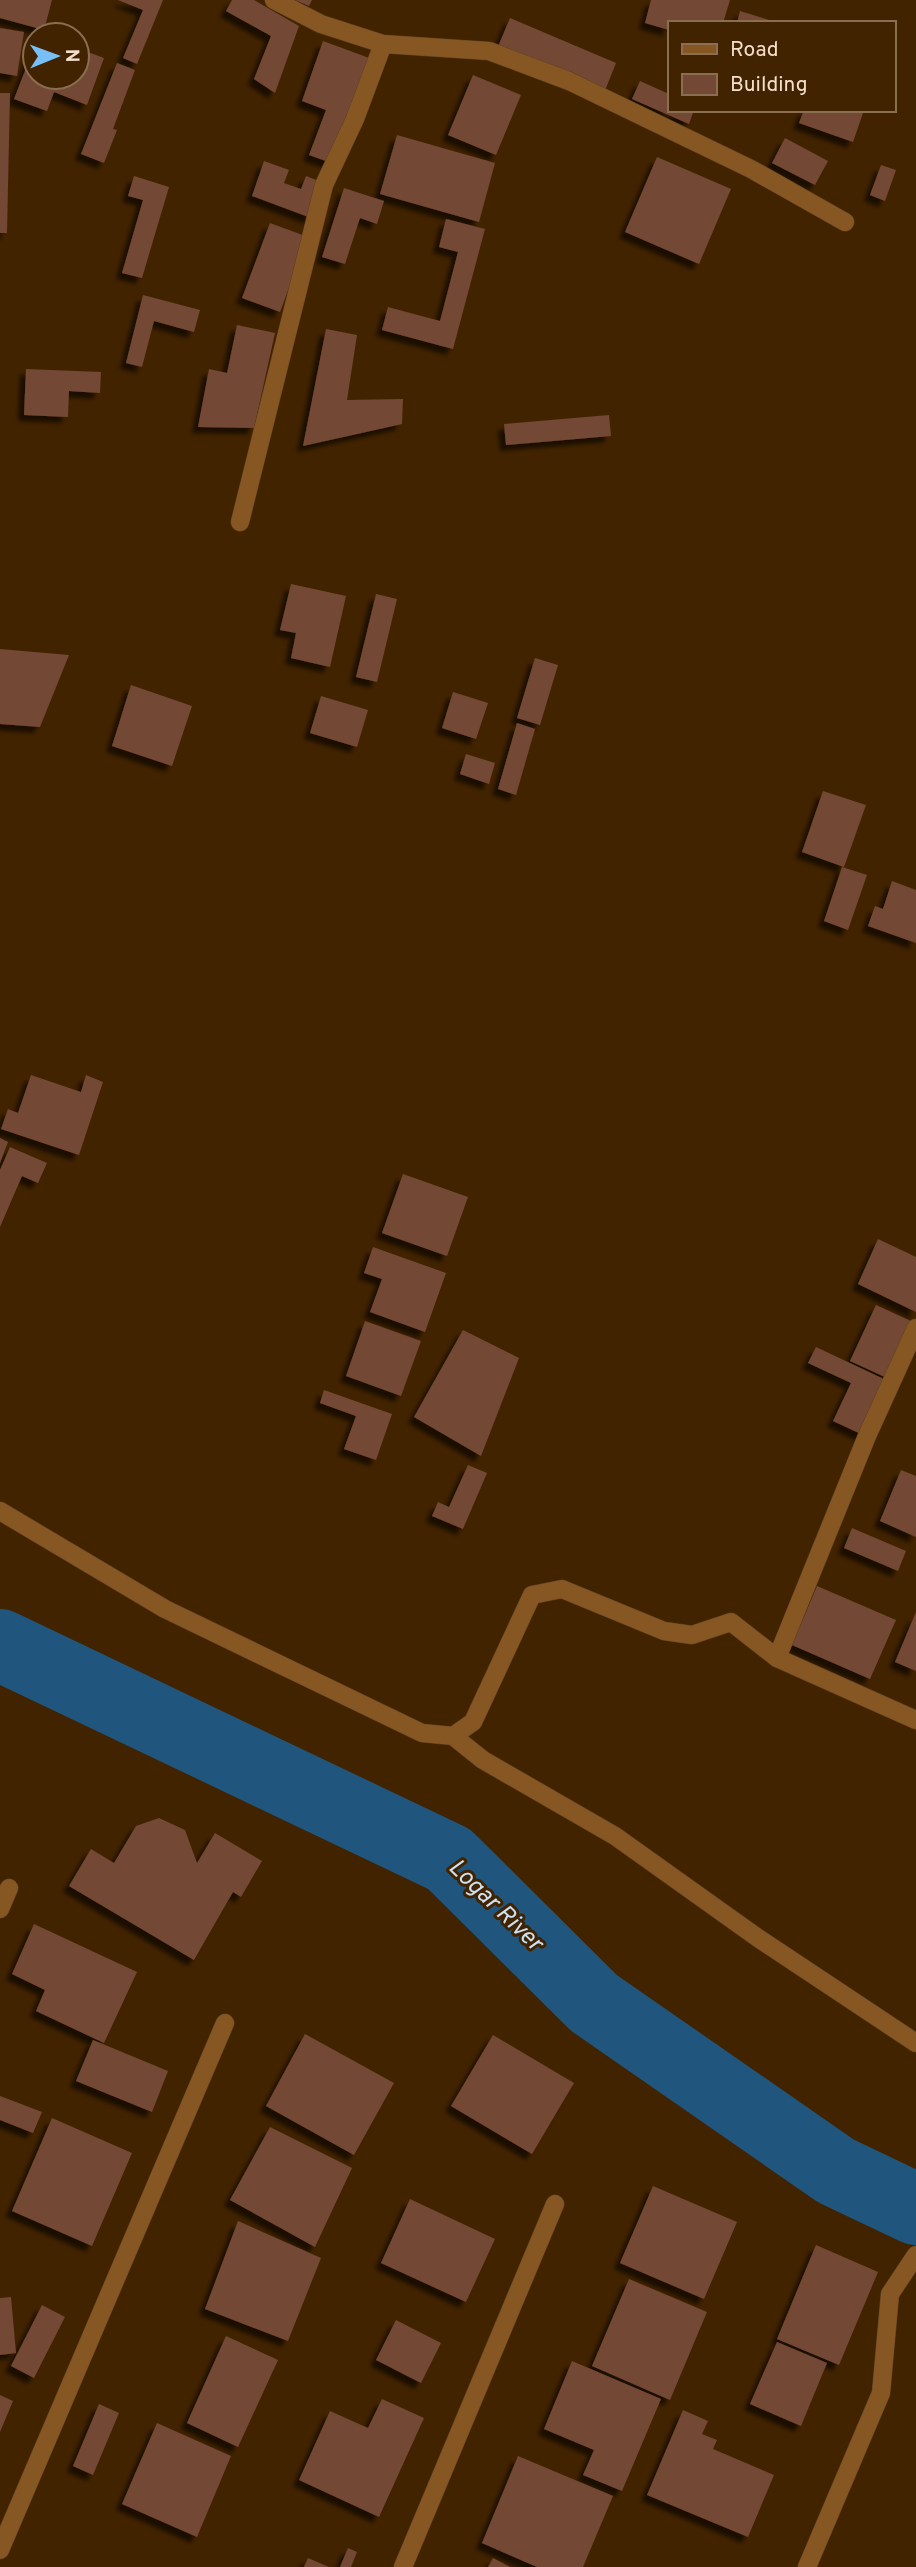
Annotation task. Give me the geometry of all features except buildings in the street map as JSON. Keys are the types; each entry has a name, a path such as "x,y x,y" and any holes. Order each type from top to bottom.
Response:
{"street":[{"path":"274,0 321,24 383,44 489,51 569,81 751,169 845,222"},
{"path":"240,522 324,185 355,119 383,44"},
{"path":"777,1658 867,1436 916,1328"},
{"path":"0,1511 165,1609 422,1733 453,1736 482,1760 615,1836 758,1938 916,2043"},
{"path":"453,1736 473,1722 531,1595 562,1589 674,1633 692,1635 731,1622 777,1658 916,1720"},
{"path":"0,1909 9,1888"},
{"path":"0,2550 225,2023"},
{"path":"403,2567 555,2204"},
{"path":"807,2567 881,2393 890,2294 916,2255"}],"waterway":[{"name":"Logar River","path":"0,1645 449,1859 594,2003 836,2171 916,2209"}]}
